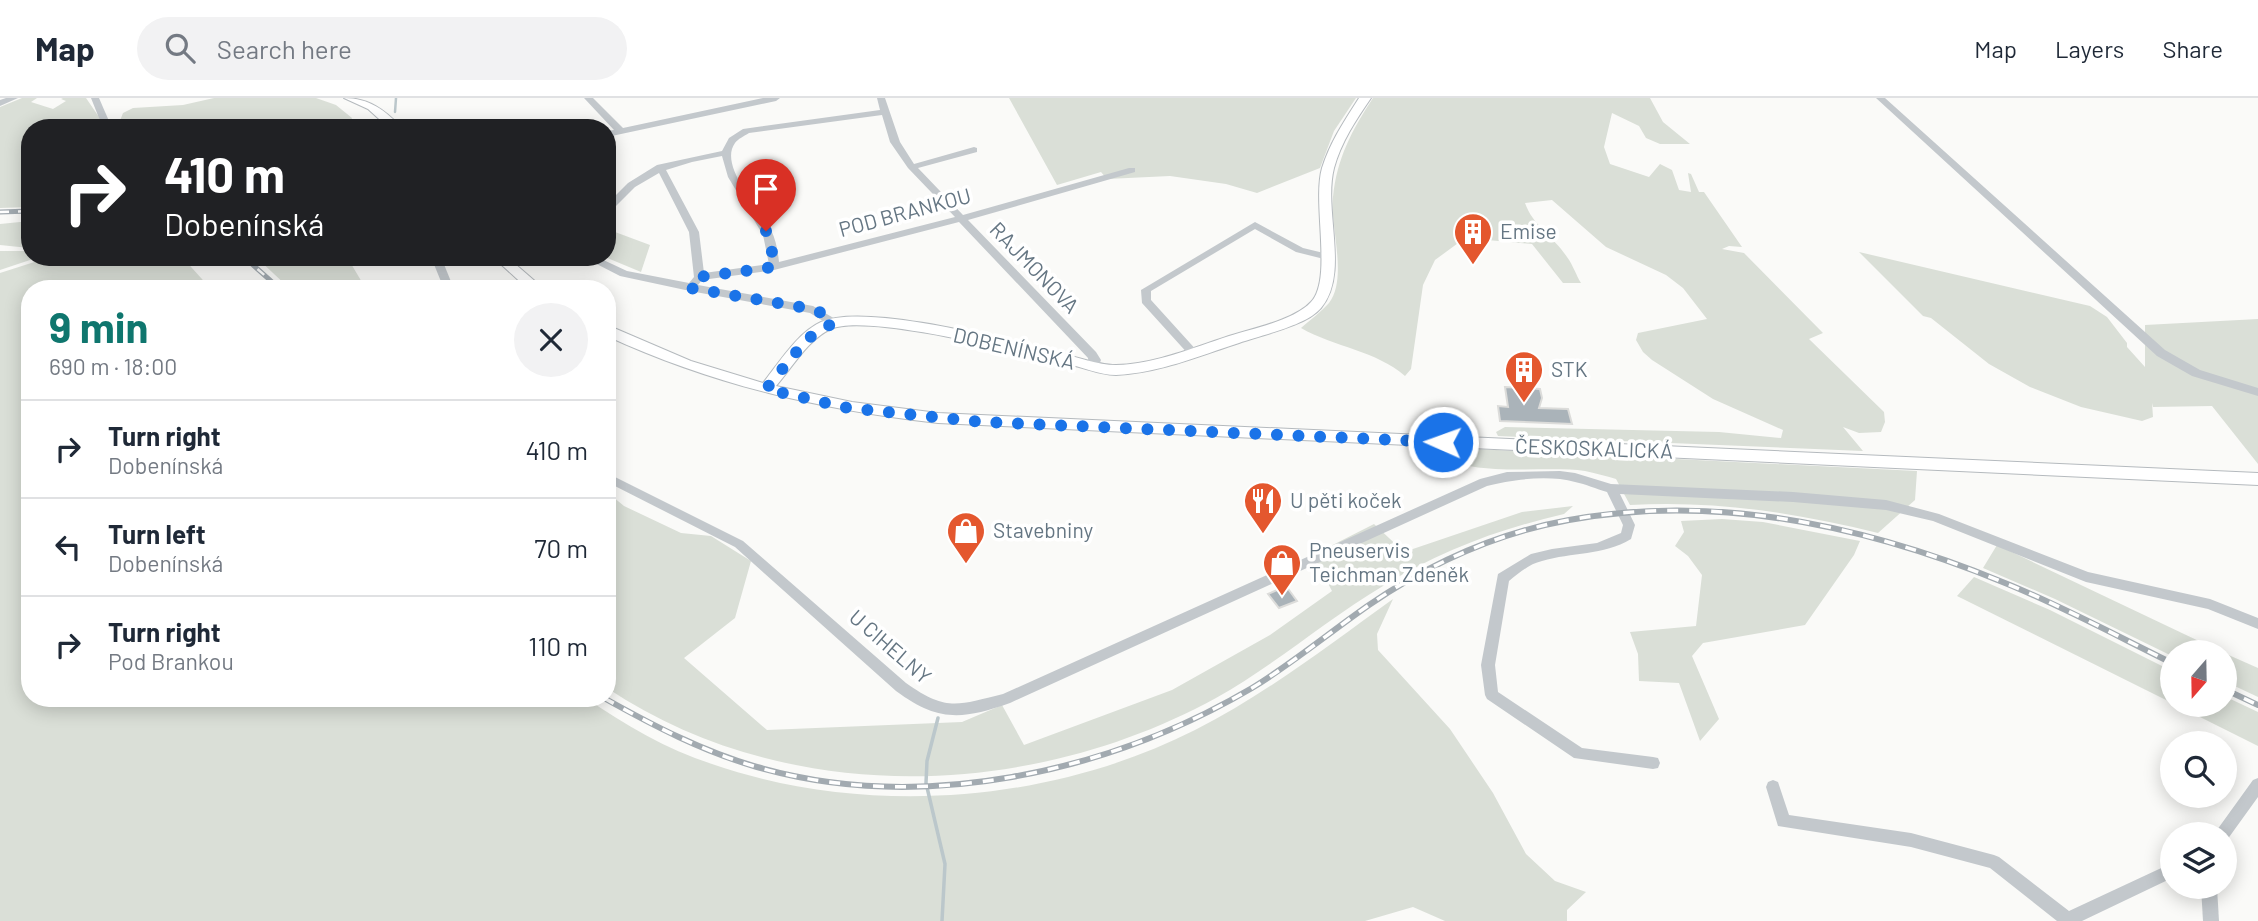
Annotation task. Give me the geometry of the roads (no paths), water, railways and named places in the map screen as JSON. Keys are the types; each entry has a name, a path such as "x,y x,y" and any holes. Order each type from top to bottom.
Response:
{"main road":[{"path":"350,98 372,107 386,119"},
{"name":"DOBENÍNSKÁ","path":"766,389 807,339 833,323 851,319 873,320 1025,348 1093,367 1135,369 1279,325 1307,312 1325,292 1328,257 1324,199 1328,169 1342,133 1364,98"},
{"path":"510,266 526,280"},
{"name":"ČESKOSKALICKÁ","path":"616,334 665,356 766,389 848,408 983,422 2258,479"}],"street":[{"path":"0,103 14,98"},
{"path":"95,98 104,119"},
{"path":"590,98 610,119"},
{"path":"616,133 740,101 776,98"},
{"name":"RAJMONOVA","path":"881,98 895,142 912,167 1092,355 1095,360 1093,367"},
{"path":"1880,98 2161,353 2196,373 2258,392"},
{"path":"774,267 766,231 727,167 725,153 733,139 746,131 885,112"},
{"path":"616,126 622,132"},
{"path":"912,167 974,150"},
{"path":"616,199 639,178 660,167 694,157 725,153"},
{"path":"660,167 694,232 699,277 690,288"},
{"name":"POD BRANKOU","path":"699,277 774,267 960,219 1132,170"},
{"path":"1194,353 1146,301 1146,290 1255,225 1305,252 1328,257"},
{"path":"607,266 624,274 690,288 807,308 822,313 833,323"},
{"name":"U CIHELNY","path":"616,482 739,544 907,691 926,706 948,711 1005,699 1484,482 1507,476 1575,477 1611,489 1793,497 1903,509 1935,517 2086,577 2210,604 2258,624"},
{"path":"1611,489 1629,525 1627,536 1617,543 1538,556 1521,564 1503,578 1488,665 1492,695 1578,754 1653,763"},
{"path":"2231,822 2258,785"},
{"path":"1773,788 1783,821 1911,840 1994,862 2066,920 2160,876"},
{"path":"2210,899 2211,921"}],"waterway":[{"path":"395,112 396,98"},
{"path":"938,718 927,761 926,783 945,864 942,921"}],"railway":[{"path":"0,212 21,211"},
{"path":"254,266 270,280"},
{"path":"616,704 698,746 757,767 819,781 883,786 948,785 1012,777 1075,763 1137,743 1196,718 1252,688 1392,590 1464,552 1516,533 1569,520 1680,510 1791,520 1899,545 2026,592 2160,657"},
{"path":"2237,695 2258,705"}],"place":[{"name":"Emise","path":"1473,266"},
{"name":"STK","path":"1524,404"},
{"name":"U pěti koček","path":"1263,535"},
{"name":"Stavebniny","path":"966,565"},
{"name":"Pneuservis Teichman Zdeněk","path":"1282,597"}]}
